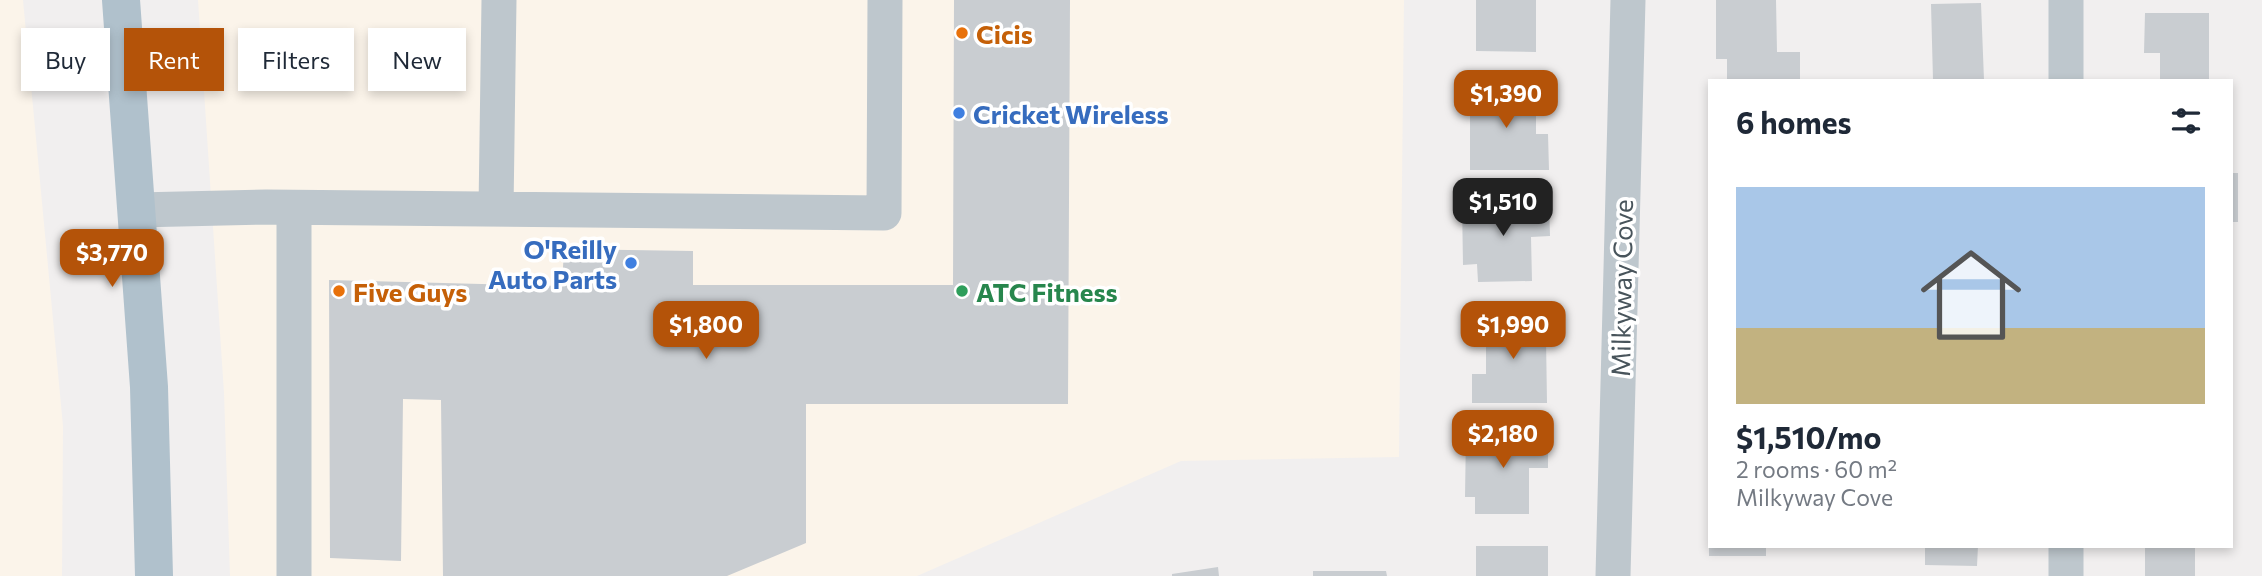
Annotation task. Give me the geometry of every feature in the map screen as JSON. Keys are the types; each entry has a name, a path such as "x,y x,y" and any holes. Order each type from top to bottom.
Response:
{"main road":[{"path":"121,0 149,387 154,576"}],"street":[{"path":"496,209 499,0"},
{"path":"137,210 294,208 884,213 885,0"},
{"name":"Milkyway Cove","path":"1613,576 1628,0"},
{"path":"2066,0 2066,79"},
{"path":"294,208 295,576"},
{"path":"2066,548 2066,576"}],"shaded area":[{"path":"0,0 23,0 26,28 21,28 21,91 32,91 63,426 62,576 0,576"},
{"path":"198,0 1404,0 1399,457 1181,461 917,576 230,576 224,393 204,91 224,91 224,28 200,28"}],"building":[{"path":"954,0 1070,0 1068,404 806,404 806,543 727,576 443,576 441,400 403,399 401,561 330,558 329,280 562,286 564,249 693,251 693,285 953,285"},
{"path":"1476,0 1536,0 1536,52 1476,51"},
{"path":"1716,0 1776,0 1777,52 1800,52 1800,79 1727,79 1727,59 1716,59"},
{"path":"1981,3 1984,79 1933,79 1931,4"},
{"path":"2145,13 2209,13 2209,79 2160,79 2160,53 2144,53"},
{"path":"1470,86 1536,86 1536,134 1548,134 1549,170 1470,170"},
{"path":"2233,173 2238,173 2238,222 2233,222"},
{"path":"1549,201 1550,236 1531,237 1532,281 1478,282 1477,264 1463,265 1462,202"},
{"path":"1486,312 1538,312 1538,338 1546,338 1547,403 1472,403 1472,374 1486,374"},
{"path":"1466,433 1548,434 1548,468 1529,468 1529,514 1475,514 1475,497 1465,497"},
{"path":"1476,546 1548,546 1548,576 1476,576"},
{"path":"1709,548 1766,548 1766,556 1709,556"},
{"path":"1925,548 1978,548 1977,566 1925,565"},
{"path":"2145,548 2195,548 2195,576 2145,576"},
{"path":"1218,567 1219,576 1172,576 1172,574"},
{"path":"1313,571 1386,571 1387,576 1313,576"}],"place":[{"name":"Cicis","path":"962,33"},
{"name":"Cricket Wireless","path":"959,113"},
{"name":"O'Reilly Auto Parts","path":"631,263"},
{"name":"Five Guys","path":"339,291"},
{"name":"ATC Fitness","path":"962,291"}]}
